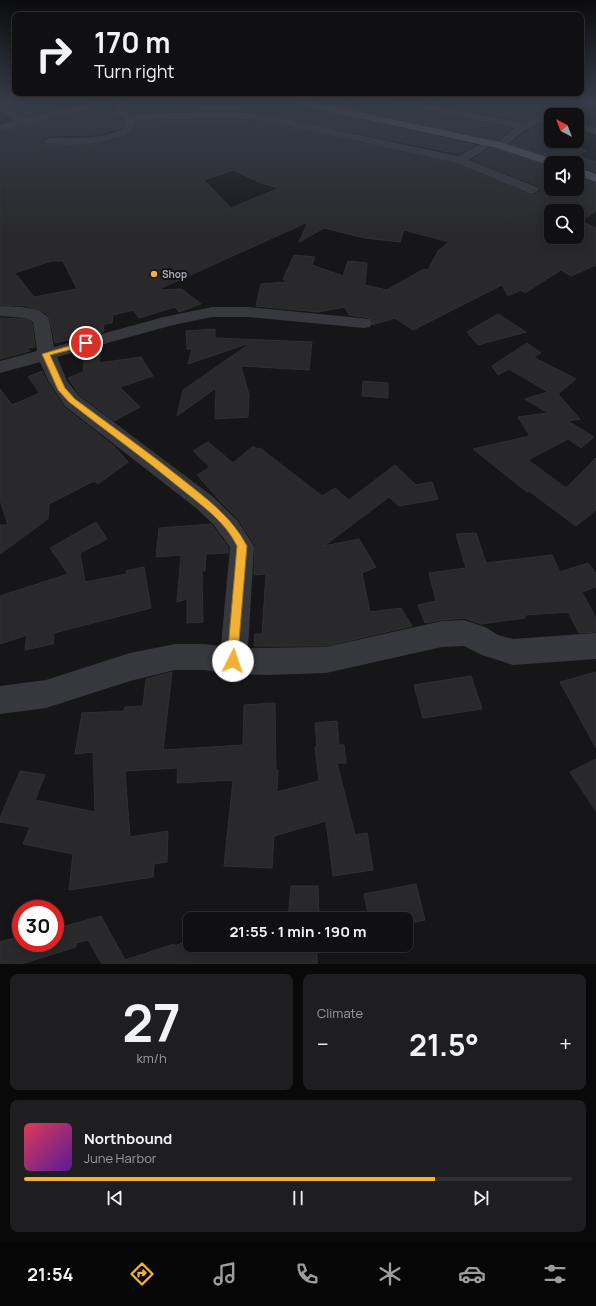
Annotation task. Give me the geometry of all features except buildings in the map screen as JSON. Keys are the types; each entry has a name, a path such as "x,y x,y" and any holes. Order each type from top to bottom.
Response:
{"main road":[{"path":"504,146 544,160"},
{"path":"584,174 596,178"}],"street":[{"path":"394,146 460,160 533,190"},
{"path":"460,160 489,146"},
{"path":"0,311 28,313 41,319 46,354 62,390 72,400 210,507 235,533 242,546 233,661"},
{"path":"0,367 190,316 212,312 248,312 364,323"},
{"path":"0,700 46,694 130,667 175,657 204,657 233,661 326,660 442,634 464,633 492,646 514,652 596,646"}],"place":[{"name":"Shop","path":"154,274"}],"route":[{"path":"86,343 46,354 54,376 62,390 72,400 162,468 216,512 235,533 242,546 233,661"}]}
